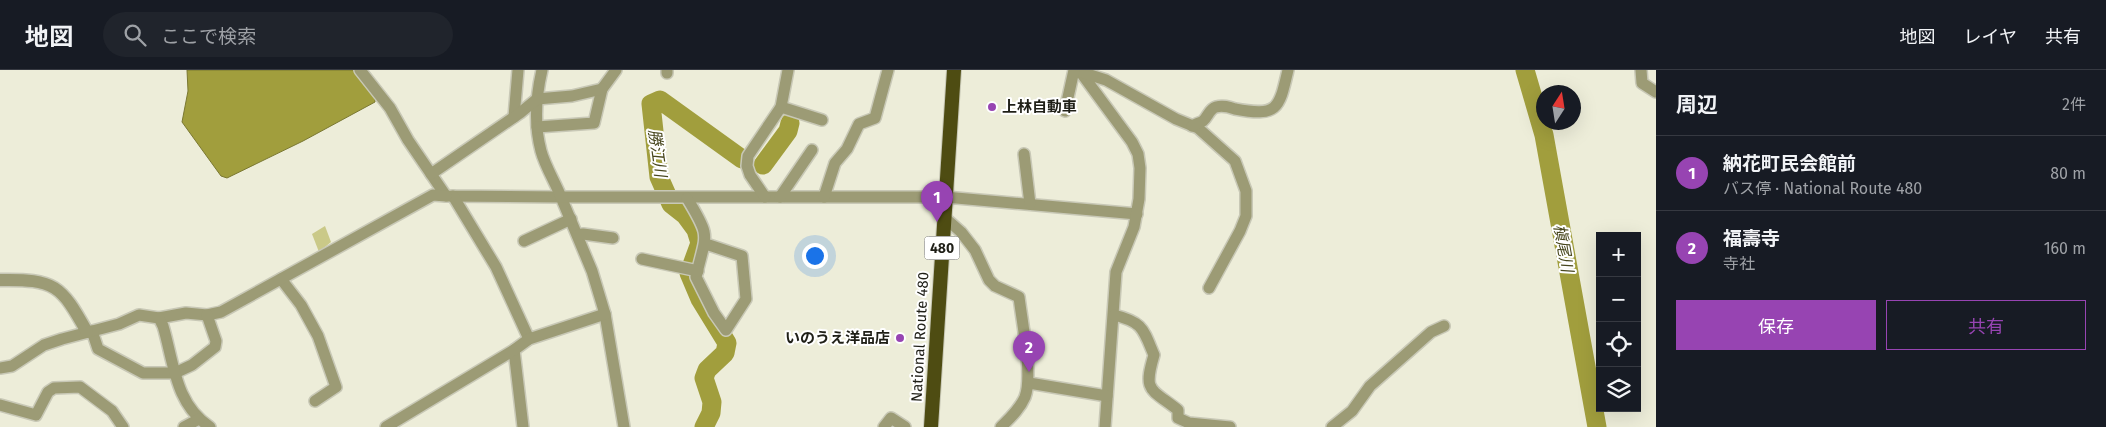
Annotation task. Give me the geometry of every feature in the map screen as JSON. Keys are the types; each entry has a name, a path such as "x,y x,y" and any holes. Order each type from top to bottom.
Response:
{"highway":[{"name":"National Route 480","path":"931,427 954,70"}],"street":[{"path":"360,70 390,108 431,174 449,196 496,267 529,338"},
{"path":"514,118 518,70"},
{"path":"542,70 537,99 537,127 541,152 578,236 605,314 624,427"},
{"path":"537,127 594,123 602,89 616,70"},
{"path":"765,197 750,175 747,166 748,156 781,107 788,70"},
{"path":"824,197 835,163 847,149 859,124 875,118 888,70"},
{"path":"1077,70 1106,80 1192,126 1209,136 1235,161 1242,176 1247,203 1240,231 1209,288"},
{"path":"1065,111 1077,70"},
{"path":"1077,70 1132,142 1138,154 1140,168 1137,214 1116,272 1105,427"},
{"path":"1192,126 1203,121 1216,107 1224,106 1253,112 1267,112 1276,109 1280,102 1288,70"},
{"path":"1641,70 1642,83 1656,92"},
{"path":"431,174 514,118 537,99 572,96 602,89"},
{"path":"781,107 822,120"},
{"path":"780,197 812,150"},
{"path":"1024,154 1030,204"},
{"path":"0,368 12,366 44,345 118,324 139,315 159,318 186,312 206,315 221,312 433,196 687,198 945,197 1137,214"},
{"path":"687,198 702,222 706,244 693,270 714,313 726,330 746,300 742,256 706,244"},
{"path":"944,217 961,232 975,250 989,280 995,286 1019,297 1029,384 1024,398 1013,416 1001,427"},
{"path":"524,242 571,219"},
{"path":"578,236 583,234 613,238"},
{"path":"642,259 693,270"},
{"path":"0,280 25,279 52,286 64,295 98,349 143,373 175,373 192,366 215,347 216,342 206,315"},
{"path":"281,279 301,305 318,336 336,387 314,401"},
{"path":"386,427 514,350 529,338 605,314"},
{"path":"1114,315 1133,320 1143,330 1154,355 1147,378 1150,388 1178,410 1178,418 1189,423 1230,427"},
{"path":"159,318 168,341 177,386 199,420 210,427"},
{"path":"1332,427 1352,411 1370,386 1431,332 1444,326"},
{"path":"514,350 523,427"},
{"path":"1029,384 1107,396"},
{"path":"0,405 36,414 48,392 54,388 80,387 112,411 123,427"},
{"path":"884,427 891,418 905,427"},
{"path":"184,427 199,420"}],"shaded area":[{"path":"187,70 353,70 375,97 375,102 303,141 227,178 221,176 182,122 188,91"},
{"path":"325,226 331,242 319,252 312,234"}],"waterway":[{"name":"槇尾川","path":"1525,70 1544,135 1597,427"},
{"name":"勝江川","path":"704,427 711,413 712,402 704,378 707,370 725,353 727,343 700,299 689,273 700,243 696,230 685,215 671,204 659,177 651,104 660,100 742,159"},
{"name":"勝江川","path":"763,165 788,131 790,123"}],"place":[{"name":"上林自動車","path":"992,107"},
{"name":"納花町民会館前","path":"937,222"},
{"name":"いのうえ洋品店","path":"900,338"},
{"name":"福壽寺","path":"1029,372"}]}
